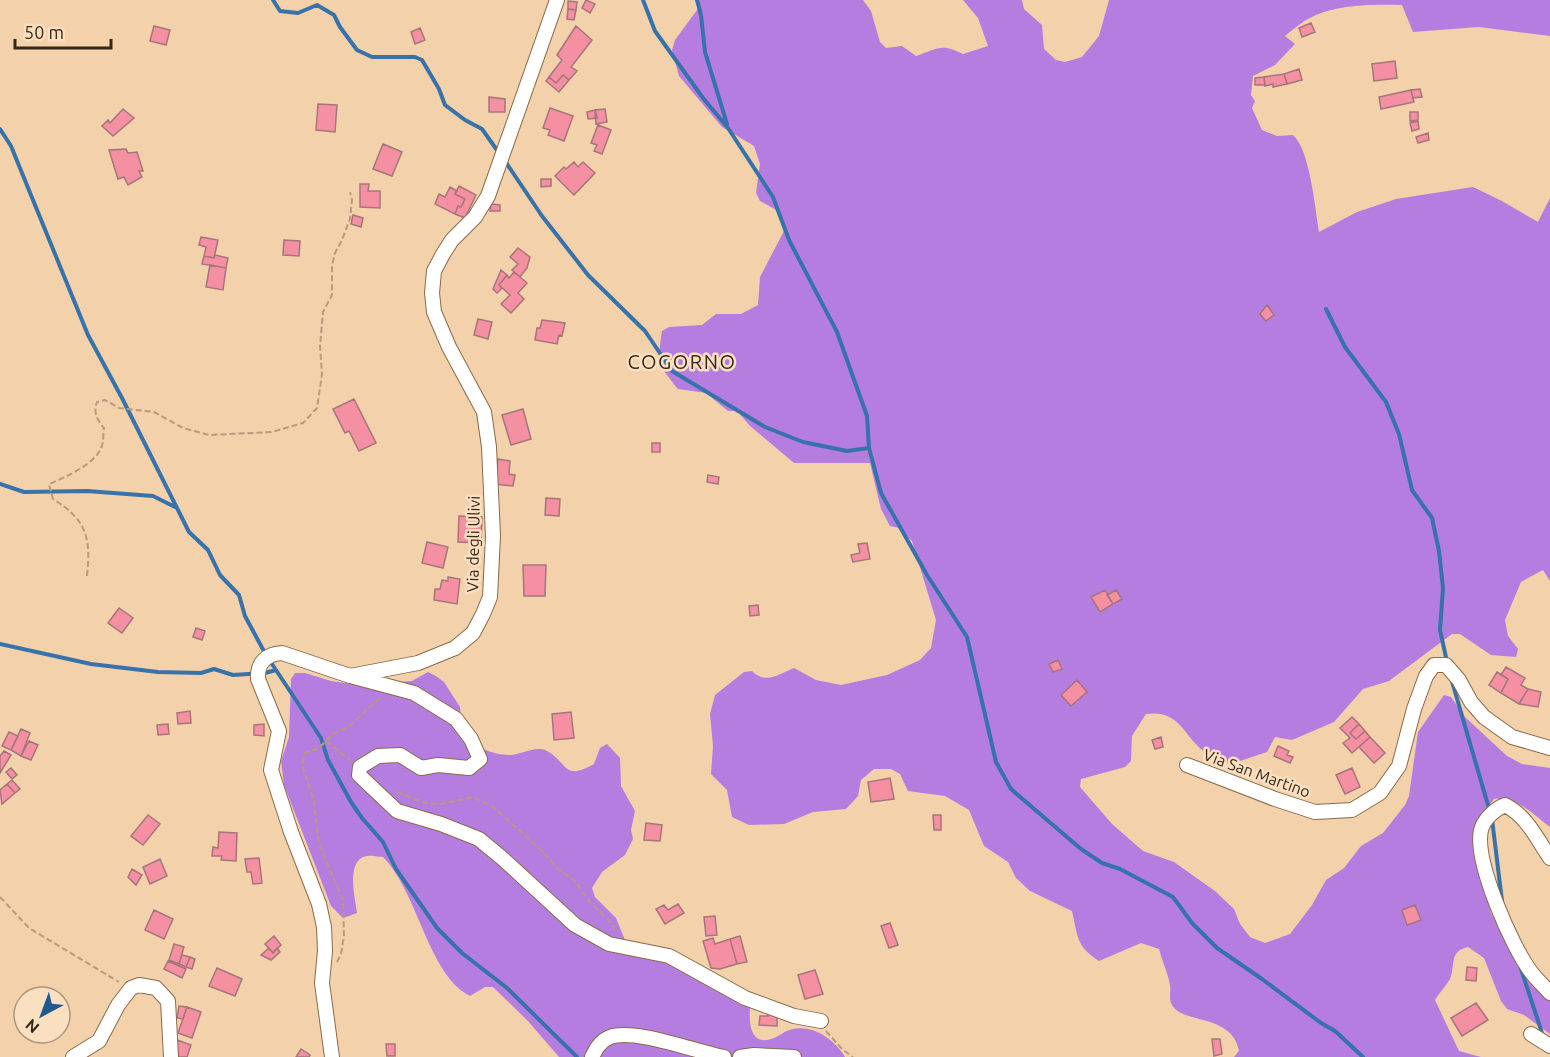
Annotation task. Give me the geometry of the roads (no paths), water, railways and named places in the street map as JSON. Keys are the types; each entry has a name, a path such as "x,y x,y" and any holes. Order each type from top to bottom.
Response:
{"street":[{"name":"Via degli Ulivi","path":"332,1057 322,983 325,951 324,927 319,904 291,832 271,770 279,731 258,679 258,672 263,660 282,653 350,676 418,663 455,648 473,633 483,614 490,597 493,536 489,447 484,412 449,347 434,312 434,271 452,240 475,217 488,196 557,0"},
{"name":"Via San Martino","path":"1187,765 1275,799 1316,812 1352,810 1380,792 1399,766 1426,676 1434,666 1446,665 1484,717 1512,737 1550,748"},
{"path":"350,676 414,693 456,719 471,739 480,759 469,768 438,765 421,768 400,755 378,756 360,766 359,775 397,811 441,824 479,839 575,925 609,944 669,956 745,998 794,1016 821,1021"},
{"path":"1550,858 1527,822 1514,809 1505,805 1495,809 1481,830 1481,845 1495,902 1508,933 1531,972 1550,993"},
{"path":"73,1057 99,1041 118,1005 131,988 148,985 156,988 168,1001 171,1057"},
{"path":"1531,1034 1550,1046"},
{"path":"592,1057 598,1044 610,1037 621,1036 660,1041 724,1057"},
{"path":"740,1057 754,1055 794,1057"}],"waterway":[{"path":"273,0 280,11 298,13 317,5 334,15 357,50 372,57 415,57 422,60 439,89 445,105 482,129 499,153"},
{"path":"643,0 655,31 703,98 728,128 773,197 789,240 837,332 867,416 869,448 881,493 927,575 967,637 996,762 1011,789 1081,849 1102,863 1120,869 1173,897 1192,923 1217,948 1335,1031 1363,1057"},
{"path":"697,0 705,52 727,124"},
{"path":"0,129 11,146 88,335 189,532 208,550 220,575 239,595 245,616 266,655"},
{"path":"505,161 542,216 588,275 645,331 672,371 765,427 803,442 847,451 869,448"},
{"path":"1326,309 1345,347 1386,402 1399,434 1412,490 1432,518 1443,588 1440,630 1447,662"},
{"path":"0,484 24,492 87,491 153,496 175,507"},
{"path":"0,644 91,664 158,672 201,673 214,669 233,675 276,670"},
{"path":"270,661 321,738 328,760 351,802 383,842 396,869 437,928 462,953 507,988 577,1057"},
{"path":"1451,678 1490,812"},
{"path":"1492,819 1502,901"},
{"path":"1520,966 1543,1036"}],"district":[{"name":"COGORNO","path":"682,361"}]}
